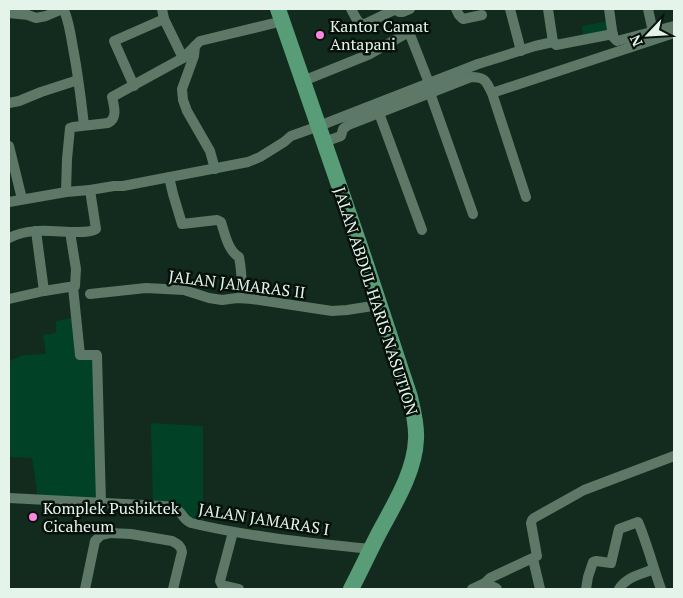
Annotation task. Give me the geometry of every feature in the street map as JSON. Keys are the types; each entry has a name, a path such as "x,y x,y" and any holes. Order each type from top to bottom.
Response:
{"highway":[{"name":"JALAN ABDUL HARIS NASUTION","path":"280,15 410,397 414,416 416,438 404,486 351,589"}],"street":[{"path":"351,9 358,21 363,25 396,9 400,12 410,9"},
{"path":"456,9 463,19 482,15"},
{"path":"510,9 521,51"},
{"path":"548,9 553,42"},
{"path":"609,9 613,34 615,39 619,41 674,26"},
{"path":"648,9 653,32"},
{"path":"9,13 36,18 64,10 71,34 84,125"},
{"path":"134,86 114,41 163,14 183,58"},
{"path":"66,192 66,159 69,130 73,127 112,122 115,111 112,97 183,58 200,41 280,15"},
{"path":"303,81 370,54 409,32 474,214"},
{"path":"492,93 674,33"},
{"path":"324,142 341,136 348,125 379,113 478,64 553,42 556,45 613,34"},
{"path":"195,46 194,56 182,89 183,100 187,111 210,151 215,170"},
{"path":"9,202 66,192 123,186 215,170 248,162 260,157 291,136 430,88 470,77 480,77 492,93 526,196"},
{"path":"9,103 78,80"},
{"path":"379,113 422,230"},
{"path":"9,146 22,199"},
{"path":"169,177 172,194 182,224 217,220 221,222 231,250 240,260 242,298"},
{"path":"9,238 24,232 36,231 93,231 96,228 90,190"},
{"path":"36,231 44,291"},
{"path":"70,232 76,269 76,285 73,287 80,355 96,355 100,503"},
{"path":"9,300 44,291 73,287"},
{"name":"JALAN JAMARAS II","path":"90,294 146,288 184,290 222,300 252,299 332,311 379,305"},
{"path":"472,589 485,583 490,578 538,555 531,523 532,519 584,490 674,456"},
{"name":"JALAN JAMARAS I","path":"9,498 129,503 173,507 177,509 185,520 191,523 233,532 316,544 371,549"},
{"path":"586,589 593,562 611,563 619,529 638,522 661,589"},
{"path":"85,589 95,541 101,535 110,532 156,538 178,544 182,552 173,589"},
{"path":"233,532 220,581 222,585 239,589"},
{"path":"533,559 540,589"},
{"path":"619,589 627,579 654,569"},
{"path":"485,583 497,589"}],"green space":[{"path":"608,21 611,33 584,38 582,26"},
{"path":"76,317 80,355 97,355 101,503 38,499 32,458 9,457 9,361 24,355 46,354 43,335 56,333 56,321"},
{"path":"151,423 203,426 203,525 181,514 153,505"}],"place":[{"name":"Kantor Camat Antapani","path":"320,35"},
{"name":"Komplek Pusbiktek Cicaheum","path":"33,517"}]}
